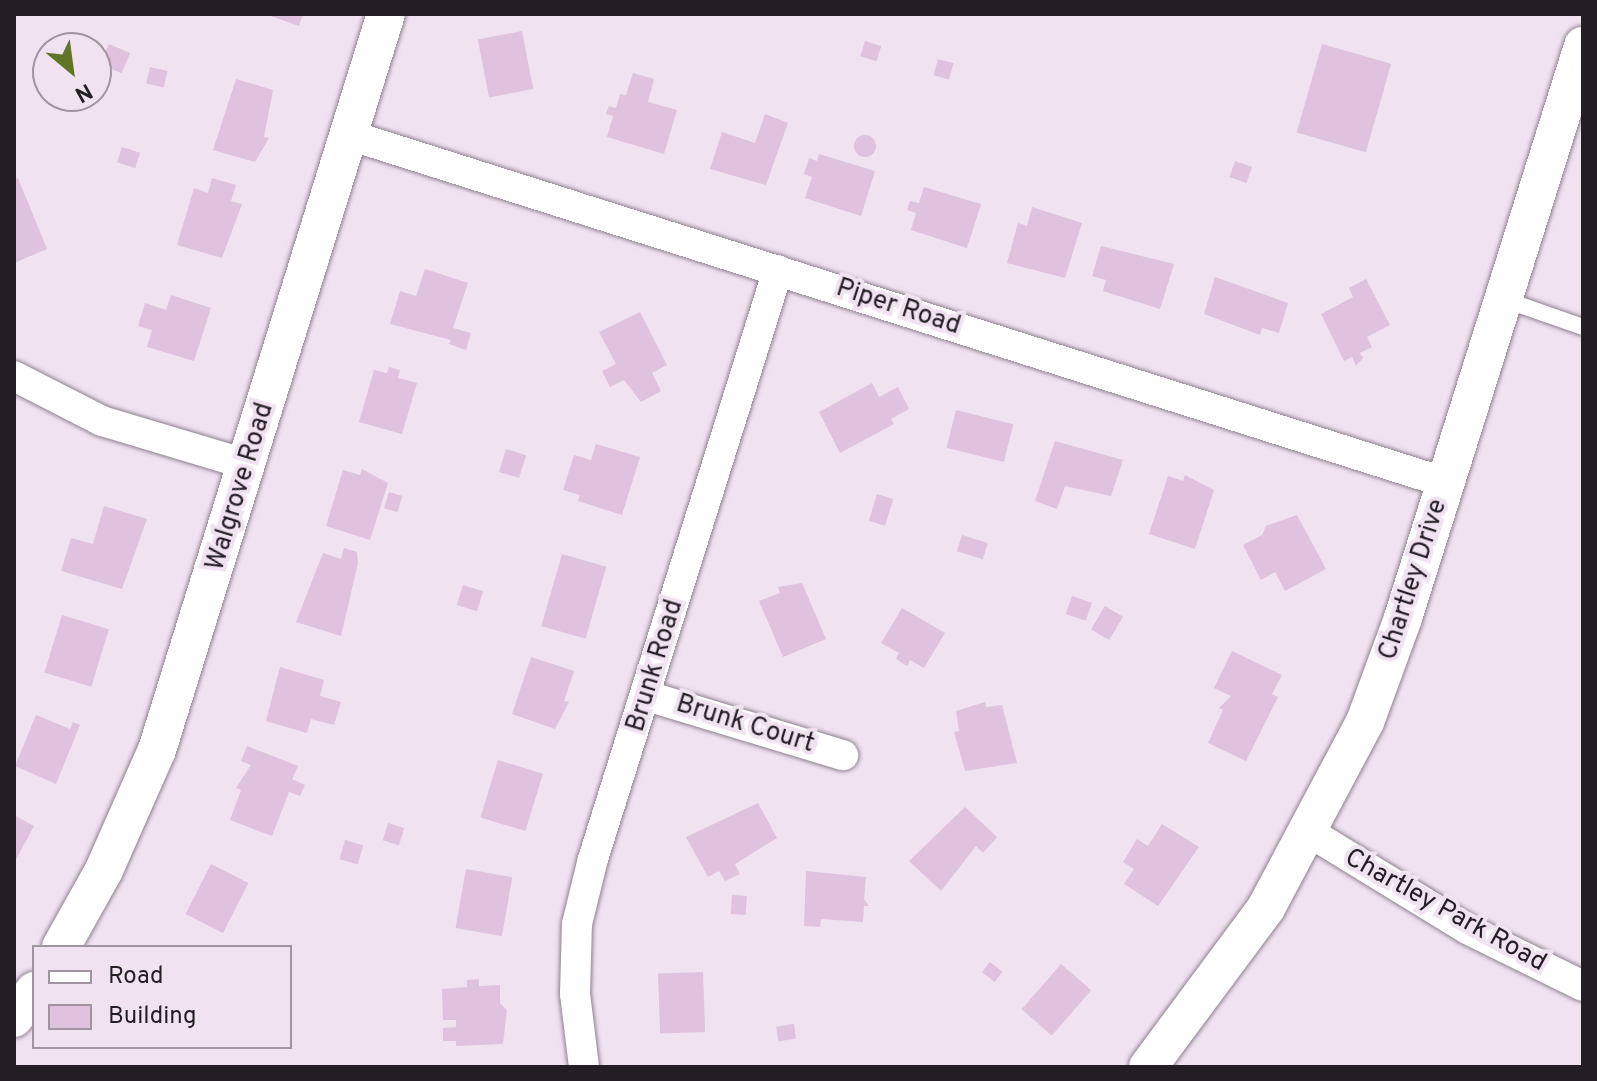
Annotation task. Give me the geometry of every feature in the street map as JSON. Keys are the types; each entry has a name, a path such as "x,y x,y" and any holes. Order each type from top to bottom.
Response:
{"street":[{"name":"Walgrove Road","path":"62,945 104,870 157,750 249,465 386,14"},
{"name":"Chartley Drive","path":"1148,1067 1266,908 1365,722 1447,483 1583,46"},
{"name":"Piper Road","path":"349,135 1447,483"},
{"name":"Brunk Road","path":"584,1067 575,994 577,924 593,859 647,696 778,270"},
{"path":"14,376 102,421 249,465"},
{"name":"Brunk Court","path":"647,696 843,755"},
{"name":"Chartley Park Road","path":"1309,832 1467,929 1582,982"},
{"path":"14,1018 32,994"}],"lane":[{"path":"1503,299 1583,327"}],"building":[{"path":"265,14 303,14 299,26"},
{"path":"522,31 533,89 489,98 478,40"},
{"path":"865,41 881,46 877,61 860,56"},
{"path":"1322,44 1391,64 1366,152 1297,132"},
{"path":"112,45 130,53 122,73 112,69"},
{"path":"938,59 953,63 949,80 934,75"},
{"path":"150,67 168,71 164,88 146,84"},
{"path":"633,73 654,79 648,102 677,110 664,154 607,137 613,116 606,114 609,106 616,108 620,94 626,95"},
{"path":"236,79 273,90 264,137 269,138 255,162 213,150"},
{"path":"765,114 788,123 766,185 710,169 722,132 755,143"},
{"path":"865,135 873,138 876,146 873,154 865,157 857,154 854,146 857,138"},
{"path":"122,147 140,153 135,168 117,162"},
{"path":"819,154 875,171 861,216 805,198 812,177 804,174 809,158 817,161"},
{"path":"1235,161 1252,167 1246,183 1229,177"},
{"path":"18,178 47,249 14,263 14,180"},
{"path":"212,178 236,185 231,201 242,204 222,258 177,245 194,188 208,193"},
{"path":"924,187 981,204 967,248 911,230 916,213 907,210 910,201 919,203"},
{"path":"1032,207 1082,223 1065,278 1007,263 1018,223 1027,226"},
{"path":"1101,246 1174,264 1160,309 1103,291 1106,280 1092,276"},
{"path":"425,269 468,283 453,328 471,333 466,350 449,344 451,340 390,324 400,291 416,296"},
{"path":"1215,277 1288,303 1279,333 1262,328 1260,335 1204,314"},
{"path":"1366,279 1390,325 1367,337 1372,347 1360,353 1363,358 1356,366 1352,357 1344,361 1321,314 1353,297 1349,288"},
{"path":"171,295 211,308 194,361 147,347 152,330 138,326 145,303 166,310"},
{"path":"640,312 667,365 652,373 661,391 641,402 624,380 610,387 602,371 616,364 599,332"},
{"path":"389,367 400,370 398,378 417,383 402,434 359,422 374,370 387,373"},
{"path":"872,383 879,397 898,387 909,409 891,419 894,424 840,453 819,412"},
{"path":"956,410 1013,424 1004,462 947,448"},
{"path":"1055,441 1123,460 1111,496 1065,486 1057,509 1035,501"},
{"path":"596,444 640,457 622,515 578,501 580,495 563,490 574,455 591,460"},
{"path":"506,449 526,455 519,478 499,472"},
{"path":"362,469 388,483 370,540 326,526 343,470 360,475"},
{"path":"1185,475 1214,490 1195,549 1149,534 1168,476 1183,481"},
{"path":"389,492 402,496 397,512 384,508"},
{"path":"877,494 893,499 885,526 869,521"},
{"path":"104,506 147,519 122,589 61,571 71,538 93,544"},
{"path":"1297,515 1326,569 1285,591 1275,572 1261,580 1243,545 1262,535 1266,526"},
{"path":"962,535 988,543 983,559 957,551"},
{"path":"344,548 357,552 358,563 341,636 296,622 323,553 341,559"},
{"path":"562,554 606,567 586,639 541,626"},
{"path":"802,583 826,639 783,657 759,601 780,593 778,587"},
{"path":"463,585 483,591 477,611 457,605"},
{"path":"1072,596 1092,603 1086,621 1066,614"},
{"path":"1105,606 1123,617 1109,640 1091,629"},
{"path":"902,608 945,633 924,668 910,660 907,666 896,659 899,653 881,643"},
{"path":"62,615 109,629 91,687 44,672"},
{"path":"1232,651 1282,675 1272,694 1278,697 1246,761 1208,743 1223,710 1219,708 1231,696 1214,688"},
{"path":"531,657 574,671 564,701 569,702 555,729 512,714"},
{"path":"280,667 324,680 320,696 341,702 334,725 311,719 307,733 266,721"},
{"path":"985,702 986,707 1002,705 1017,763 965,771 954,732 959,731 956,711"},
{"path":"36,715 70,729 73,722 80,725 56,784 15,766"},
{"path":"247,746 298,766 292,779 305,785 300,796 289,792 272,836 230,820 241,790 236,788 251,765 241,761"},
{"path":"498,760 543,774 525,831 480,817"},
{"path":"758,803 777,838 735,864 740,874 725,881 719,871 708,877 686,837"},
{"path":"965,807 997,837 983,853 976,846 941,891 909,861"},
{"path":"14,815 34,826 14,863"},
{"path":"388,823 404,828 399,845 383,840"},
{"path":"1162,824 1199,847 1158,906 1124,884 1134,869 1123,862 1137,839 1148,846"},
{"path":"345,840 363,845 358,864 339,859"},
{"path":"211,864 248,883 223,933 186,914"},
{"path":"466,869 512,877 502,936 456,928"},
{"path":"806,871 866,877 864,899 869,906 864,906 863,922 821,919 820,927 804,926"},
{"path":"732,895 747,896 746,915 731,914"},
{"path":"990,962 1003,972 995,982 982,972"},
{"path":"1061,964 1091,990 1052,1036 1022,1009"},
{"path":"703,972 705,1032 660,1034 658,974"},
{"path":"479,979 479,986 500,985 500,1003 507,1010 503,1044 456,1046 456,1041 443,1041 443,1028 456,1027 456,1020 443,1020 442,989 467,987 467,980"},
{"path":"794,1024 796,1039 778,1041 776,1027"}]}
